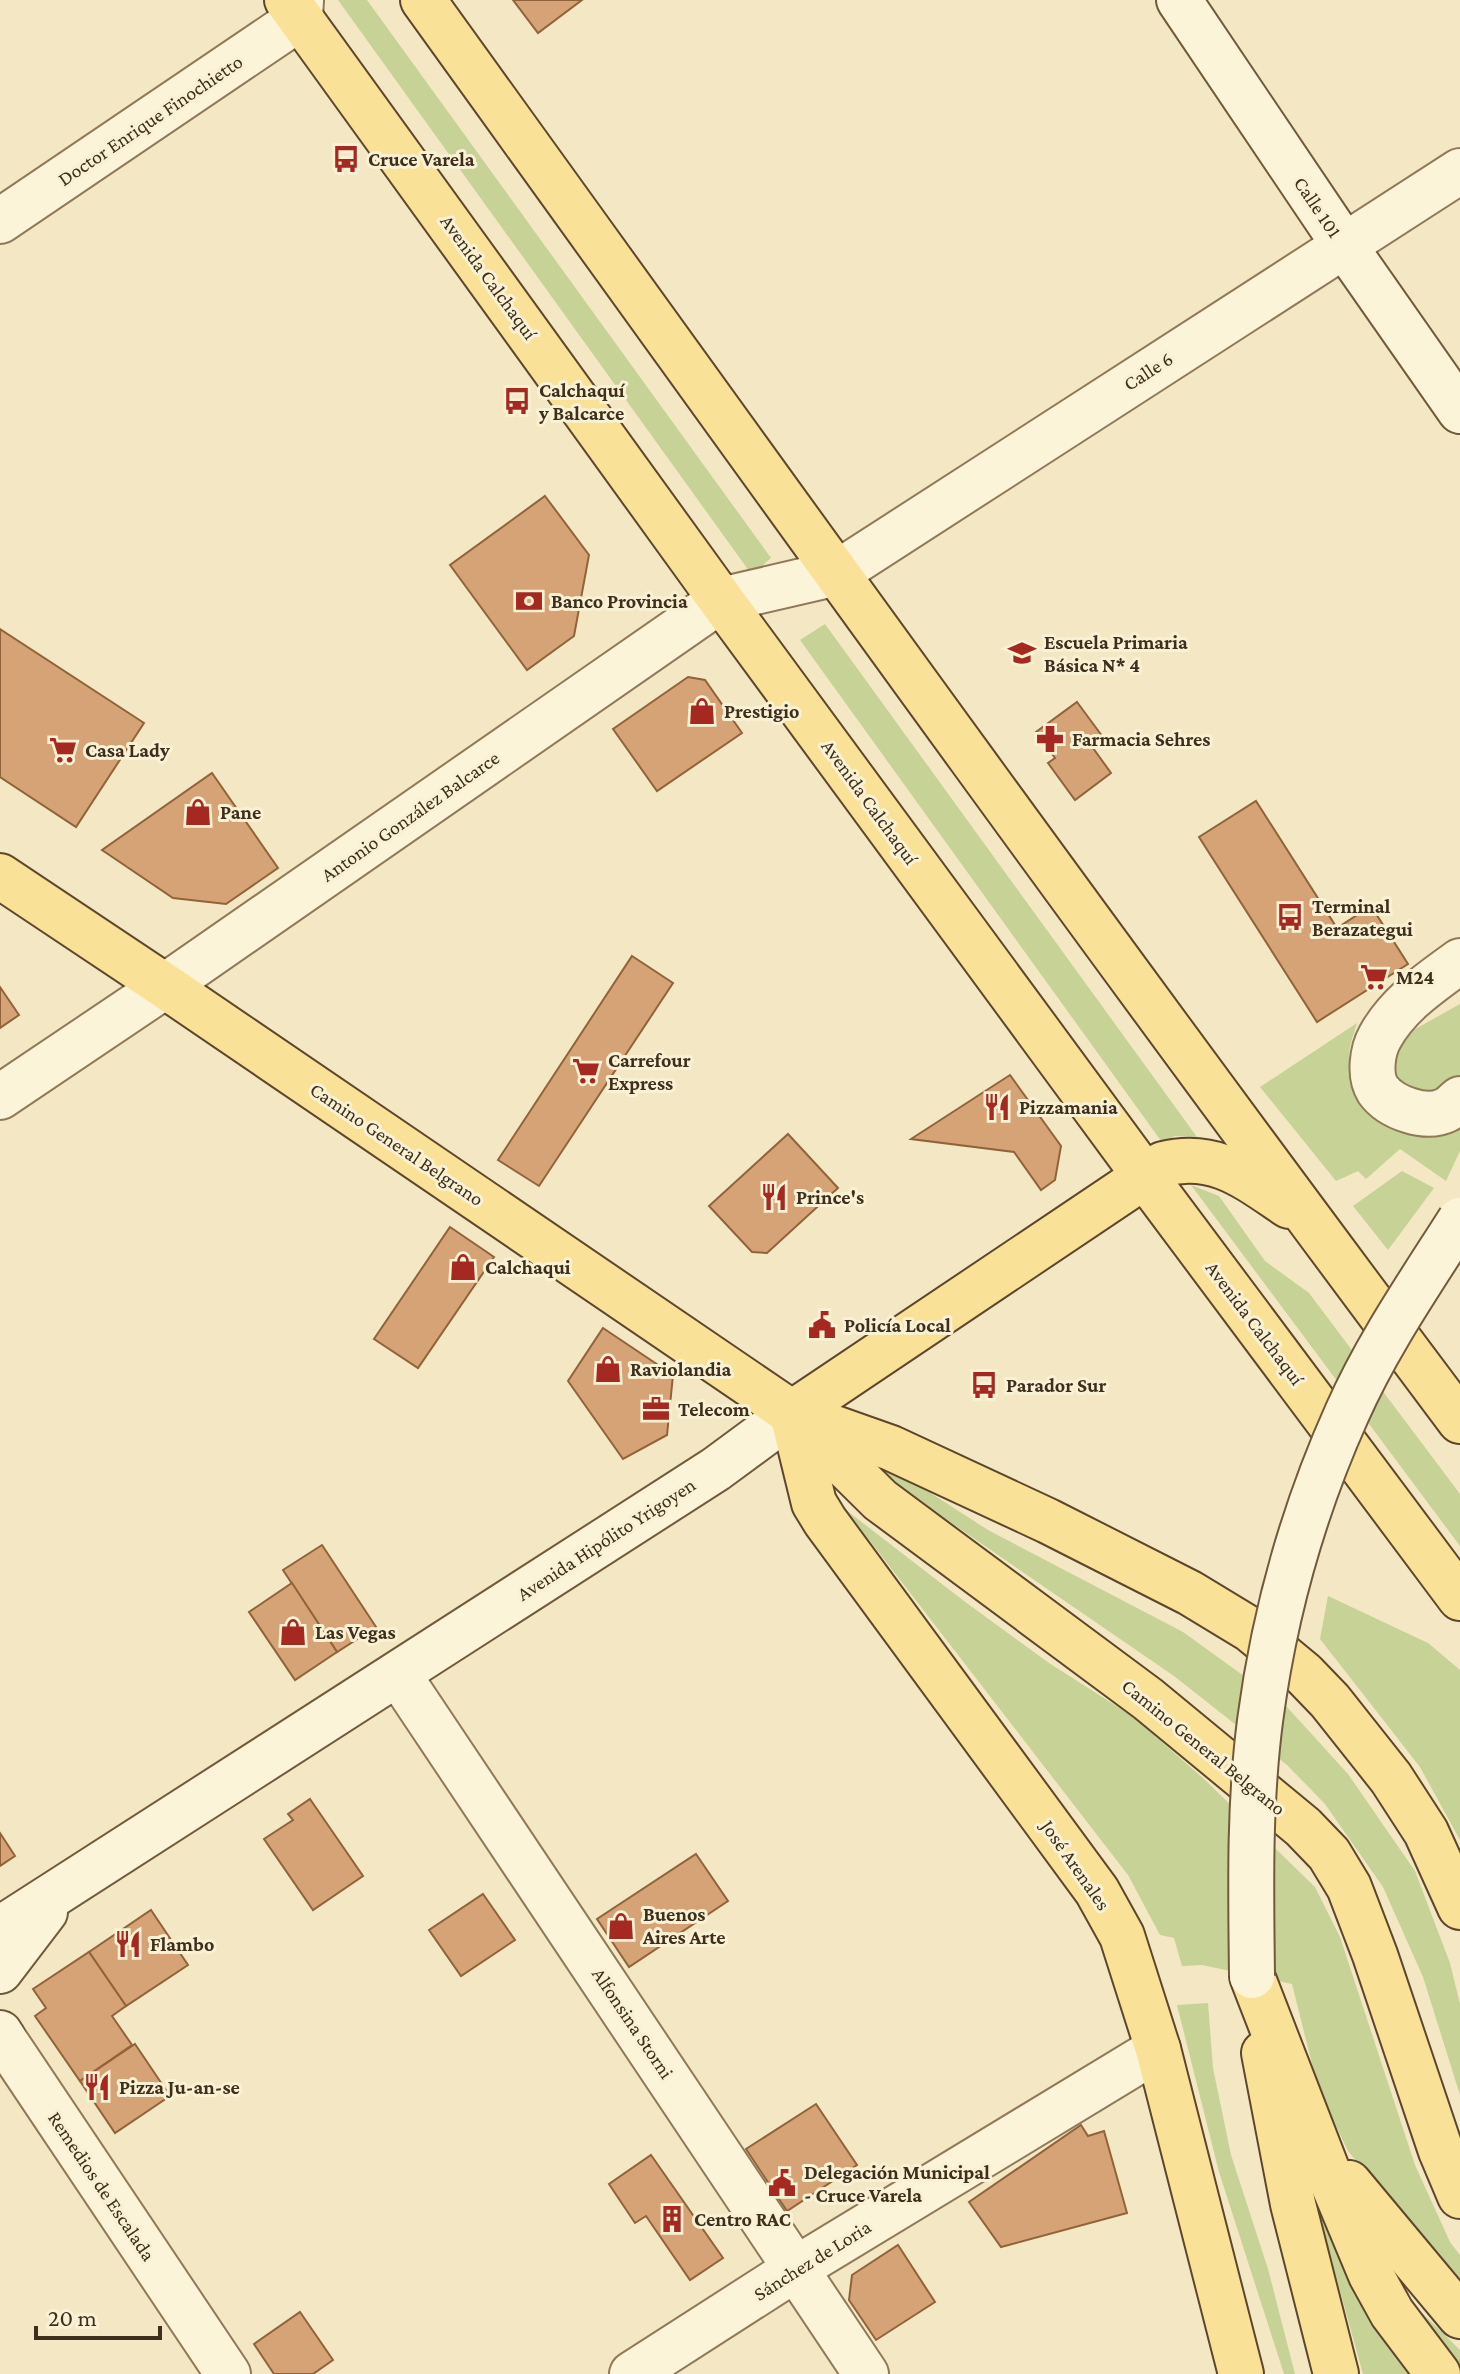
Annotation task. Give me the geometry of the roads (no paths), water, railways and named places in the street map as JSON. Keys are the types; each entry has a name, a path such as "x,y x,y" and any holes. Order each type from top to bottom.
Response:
{"main road":[{"path":"423,0 837,573 1460,1421"},
{"name":"Avenida Calchaquí","path":"296,6 721,600 1460,1598"},
{"name":"Camino General Belgrano","path":"0,876 792,1413 880,1500 1148,1699 1303,1827 1329,1854 1349,1887 1441,2151 1460,2196"},
{"name":"Avenida Hipólito Yrigoyen","path":"792,1413 1163,1164 1181,1159 1202,1159 1225,1166 1311,1221"},
{"name":"Camino General Belgrano","path":"792,1413 891,1448 1048,1521 1190,1593 1251,1630 1282,1654 1321,1692 1391,1778 1426,1832 1460,1907"},
{"name":"José Arenales","path":"792,1413 814,1503 1097,1891 1122,1936 1158,2049 1241,2374"},
{"path":"1252,1976 1371,2275 1392,2313 1438,2374"},
{"path":"1252,1976 1277,2130 1336,2374"},
{"path":"1303,2102 1331,2158 1357,2195 1460,2316"}],"street":[{"name":"Calle 101","path":"1179,0 1460,411"},
{"name":"Doctor Enrique Finochietto","path":"0,221 296,6"},
{"name":"Calle 6","path":"837,573 1460,171"},
{"name":"Antonio González Balcarce","path":"0,1097 721,600 837,573"},
{"path":"1460,961 1407,1001 1379,1038 1371,1062 1378,1090 1398,1106 1419,1113 1445,1111 1460,1099"},
{"path":"1252,1976 1253,1807 1260,1723 1273,1641 1290,1569 1307,1515 1347,1412 1383,1341 1460,1220"},
{"name":"Avenida Hipólito Yrigoyen","path":"0,1929 716,1469 792,1413"},
{"name":"Alfonsina Storni","path":"398,1674 866,2374"},
{"name":"Avenida Hipólito Yrigoyen","path":"0,1971 61,1892"},
{"name":"Remedios de Escalada","path":"1,2036 228,2374"},
{"name":"Sánchez de Loria","path":"632,2374 797,2268 1158,2049"}],"place":[{"name":"Cruce Varela","path":"346,159"},
{"name":"Calchaquí y Balcarce","path":"517,401"},
{"name":"Banco Provincia","path":"529,601"},
{"name":"Escuela Primaria Básica N* 4","path":"1022,653"},
{"name":"Prestigio","path":"702,711"},
{"name":"Farmacia Sehres","path":"1050,739"},
{"name":"Casa Lady","path":"63,750"},
{"name":"Pane","path":"198,812"},
{"name":"Terminal Berazategui","path":"1290,917"},
{"name":"M24","path":"1374,977"},
{"name":"Carrefour Express","path":"586,1071"},
{"name":"Pizzamania","path":"997,1107"},
{"name":"Prince's","path":"774,1197"},
{"name":"Calchaqui","path":"463,1267"},
{"name":"Policía Local","path":"822,1325"},
{"name":"Raviolandia","path":"608,1369"},
{"name":"Parador Sur","path":"984,1385"},
{"name":"Telecom","path":"656,1409"},
{"name":"Las Vegas","path":"293,1632"},
{"name":"Buenos Aires Arte","path":"621,1926"},
{"name":"Flambo","path":"128,1944"},
{"name":"Pizza Ju-an-se","path":"97,2087"},
{"name":"Delegación Municipal - Cruce Varela","path":"782,2183"},
{"name":"Centro RAC","path":"672,2219"}]}
